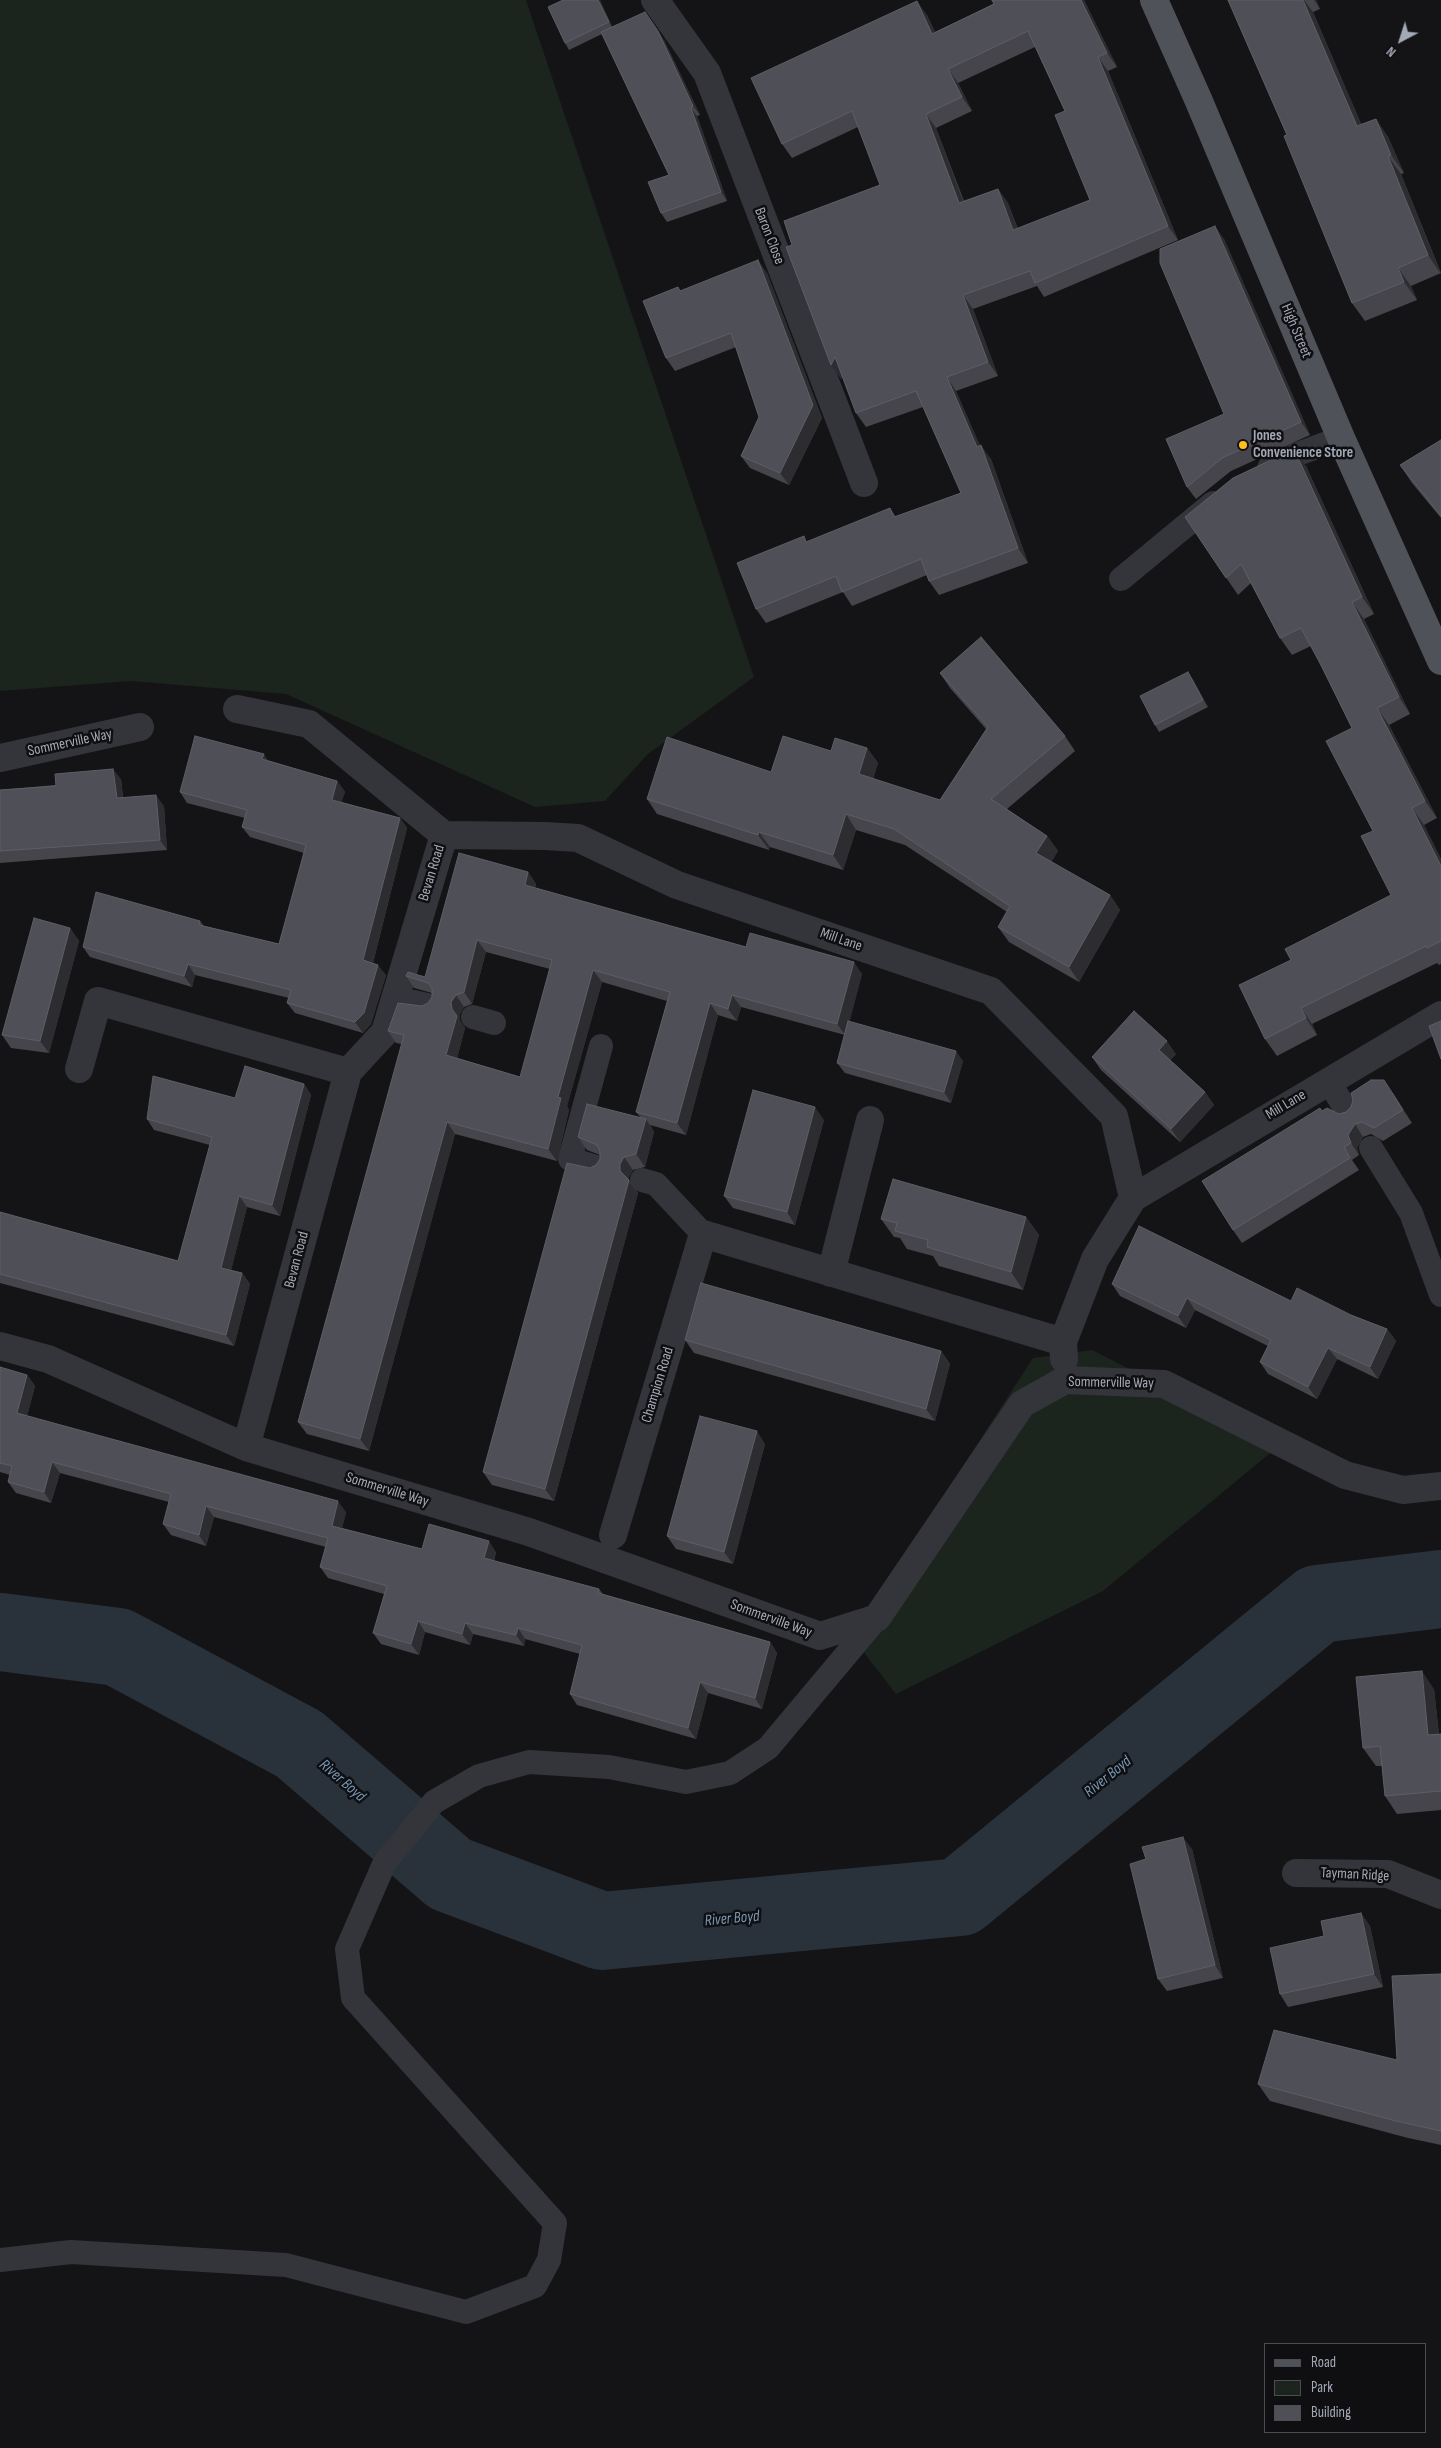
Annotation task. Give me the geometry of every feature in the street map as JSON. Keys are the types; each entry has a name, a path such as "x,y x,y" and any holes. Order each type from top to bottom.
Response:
{"main road":[{"name":"High Street","path":"1154,0 1198,99 1341,438 1441,662"}],"street":[{"name":"Baron Close","path":"655,0 707,73 864,483"},
{"path":"237,709 309,724 444,836"},
{"name":"Sommerville Way","path":"0,758 140,727"},
{"name":"Bevan Road","path":"246,1447 348,1072 385,1032 444,836"},
{"name":"Mill Lane","path":"444,836 545,836 578,838 677,884 992,991 1114,1116 1132,1198"},
{"path":"78,1069 98,1001 348,1072"},
{"name":"Mill Lane","path":"1065,1380 1062,1342 1095,1259 1132,1198 1328,1080 1441,1015"},
{"path":"831,1273 870,1120"},
{"path":"703,1234 1062,1342"},
{"name":"Champion Road","path":"613,1535 703,1234"},
{"name":"Sommerville Way","path":"0,1346 48,1359 246,1447 529,1532 820,1636 877,1618 1022,1404 1065,1380 1164,1384 1345,1475 1403,1490 1441,1486"},
{"name":"Tayman Ridge","path":"1296,1873 1388,1874 1441,1895"}],"lane":[{"path":"1121,579 1237,484 1295,454 1341,438"},
{"path":"395,998 427,1005"},
{"path":"596,1167 570,1159 601,1046"},
{"path":"1328,1080 1348,1112"},
{"path":"1371,1148 1411,1213 1441,1295"},
{"path":"642,1180 656,1184 703,1234"},
{"path":"0,2260 71,2252 286,2264 466,2312 535,2286 549,2260 555,2223 353,1998 347,1949 384,1864 434,1802 479,1776 529,1762 609,1767 686,1782 730,1773 768,1748 877,1618"}],"green space":[{"path":"0,0 526,0 754,677 648,754 605,801 535,807 286,694 131,681 0,691"},
{"path":"1092,1350 1280,1445 1103,1591 896,1694 852,1637 1033,1358"}],"building":[{"path":"563,0 598,0 609,22 565,43 548,7"},
{"path":"992,0 1081,0 1107,53 1098,57 1168,226 1035,283 1030,271 963,295 988,362 947,377 977,447 981,445 1018,548 929,581 921,559 842,592 836,576 756,609 737,563 804,536 806,542 890,508 894,517 961,493 916,391 856,413 835,357 831,365 786,247 792,245 784,221 880,185 852,111 782,144 751,78 917,1 932,34 994,4","holes":["1028,31 1065,111 1055,115 1090,200 1013,230 998,189 959,203 926,114 962,97 948,69"]},
{"path":"1228,0 1303,0 1357,126 1376,119 1391,155 1388,156 1428,255 1398,268 1404,282 1352,303 1284,136 1287,135"},
{"path":"645,12 658,31 693,106 691,108 721,192 661,213 648,182 669,175 601,32"},
{"path":"1215,226 1301,422 1222,458 1187,487 1166,439 1224,414 1160,263 1160,249"},
{"path":"758,260 813,405 780,473 741,456 759,417 731,333 666,358 643,301 678,287 680,291"},
{"path":"1441,440 1441,516 1400,465"},
{"path":"1294,449 1362,597 1352,602 1399,697 1377,708 1425,801 1412,808 1441,866 1441,941 1427,948 1426,946 1301,1008 1306,1018 1265,1039 1239,985 1291,960 1285,949 1391,895 1361,836 1373,831 1326,741 1352,728 1301,628 1280,638 1241,564 1226,578 1185,517 1233,478"},
{"path":"981,637 1065,736 991,799 1047,836 1036,853 1110,895 1069,967 998,927 1010,906 894,829 846,814 833,855 759,832 758,835 647,799 667,737 771,772 783,736 831,751 835,738 867,748 859,774 940,800 988,727 940,673"},
{"path":"1188,672 1203,700 1155,725 1140,696"},
{"path":"195,736 264,754 262,759 337,781 332,800 400,818 363,960 378,965 364,1013 355,1022 287,1003 291,990 188,964 184,976 83,947 96,892 200,921 199,925 279,944 306,845 242,827 247,810 180,792"},
{"path":"113,769 117,798 156,795 160,840 0,851 0,790 56,786 55,774"},
{"path":"459,853 528,872 525,885 746,947 750,933 854,962 837,1024 732,995 728,1009 710,1003 677,1123 636,1112 670,992 593,970 558,1097 561,1098 548,1149 447,1122 360,1439 298,1422 404,1035 388,1031 398,1003 422,1006 428,1003 432,997 432,988 428,983 406,976 408,972 425,977","holes":["477,940 552,960 520,1077 446,1055 457,1016 452,1009 451,1002 456,995 464,992"]},
{"path":"34,918 70,928 40,1041 2,1035"},
{"path":"1134,1011 1167,1041 1159,1050 1205,1092 1171,1129 1092,1057"},
{"path":"848,1021 956,1051 944,1092 837,1063"},
{"path":"1441,1021 1441,1059 1429,1026"},
{"path":"245,1066 304,1084 272,1205 239,1196 221,1268 242,1273 226,1335 0,1274 0,1212 178,1261 212,1137 147,1119 153,1076 235,1098"},
{"path":"1371,1080 1384,1080 1403,1110 1374,1128 1362,1122 1355,1124 1348,1135 1351,1143 1344,1147 1350,1158 1233,1230 1202,1181 1320,1108 1322,1111 1327,1108 1339,1114 1346,1112 1351,1107 1353,1100 1351,1093"},
{"path":"753,1090 815,1107 787,1212 724,1196"},
{"path":"587,1104 646,1119 636,1154 624,1157 620,1164 620,1171 629,1180 545,1489 483,1472 567,1163 590,1168 596,1165 600,1159 600,1151 597,1145 578,1137"},
{"path":"893,1179 1026,1217 1011,1272 927,1247 928,1240 895,1231 897,1223 881,1219"},
{"path":"1139,1226 1291,1301 1297,1288 1351,1315 1387,1329 1370,1367 1328,1348 1308,1387 1260,1362 1271,1340 1187,1298 1178,1316 1112,1284"},
{"path":"701,1283 941,1351 926,1409 685,1340"},
{"path":"0,1367 27,1375 17,1413 338,1501 332,1526 422,1549 429,1524 489,1541 484,1558 599,1589 598,1593 770,1642 755,1698 700,1682 688,1728 570,1694 582,1645 518,1628 516,1635 465,1623 462,1634 418,1621 411,1644 373,1633 387,1586 320,1567 328,1538 206,1506 199,1535 163,1524 171,1494 52,1462 44,1492 8,1482 12,1466 0,1463"},
{"path":"700,1416 757,1431 724,1552 667,1536"},
{"path":"1422,1671 1428,1735 1441,1734 1441,1791 1385,1796 1380,1746 1363,1748 1356,1677"},
{"path":"1183,1837 1215,1965 1158,1979 1130,1864 1146,1859 1142,1847"},
{"path":"1361,1913 1374,1974 1280,1994 1270,1948 1324,1936 1321,1921"},
{"path":"1441,1974 1441,2131 1396,2121 1258,2084 1274,2030 1397,2060 1392,1976"}],"waterway":[{"name":"River Boyd","path":"0,1632 118,1647 299,1744 450,1874 602,1931 960,1897 1318,1604 1441,1589"}],"place":[{"name":"Jones Convenience Store","path":"1243,445"}]}
